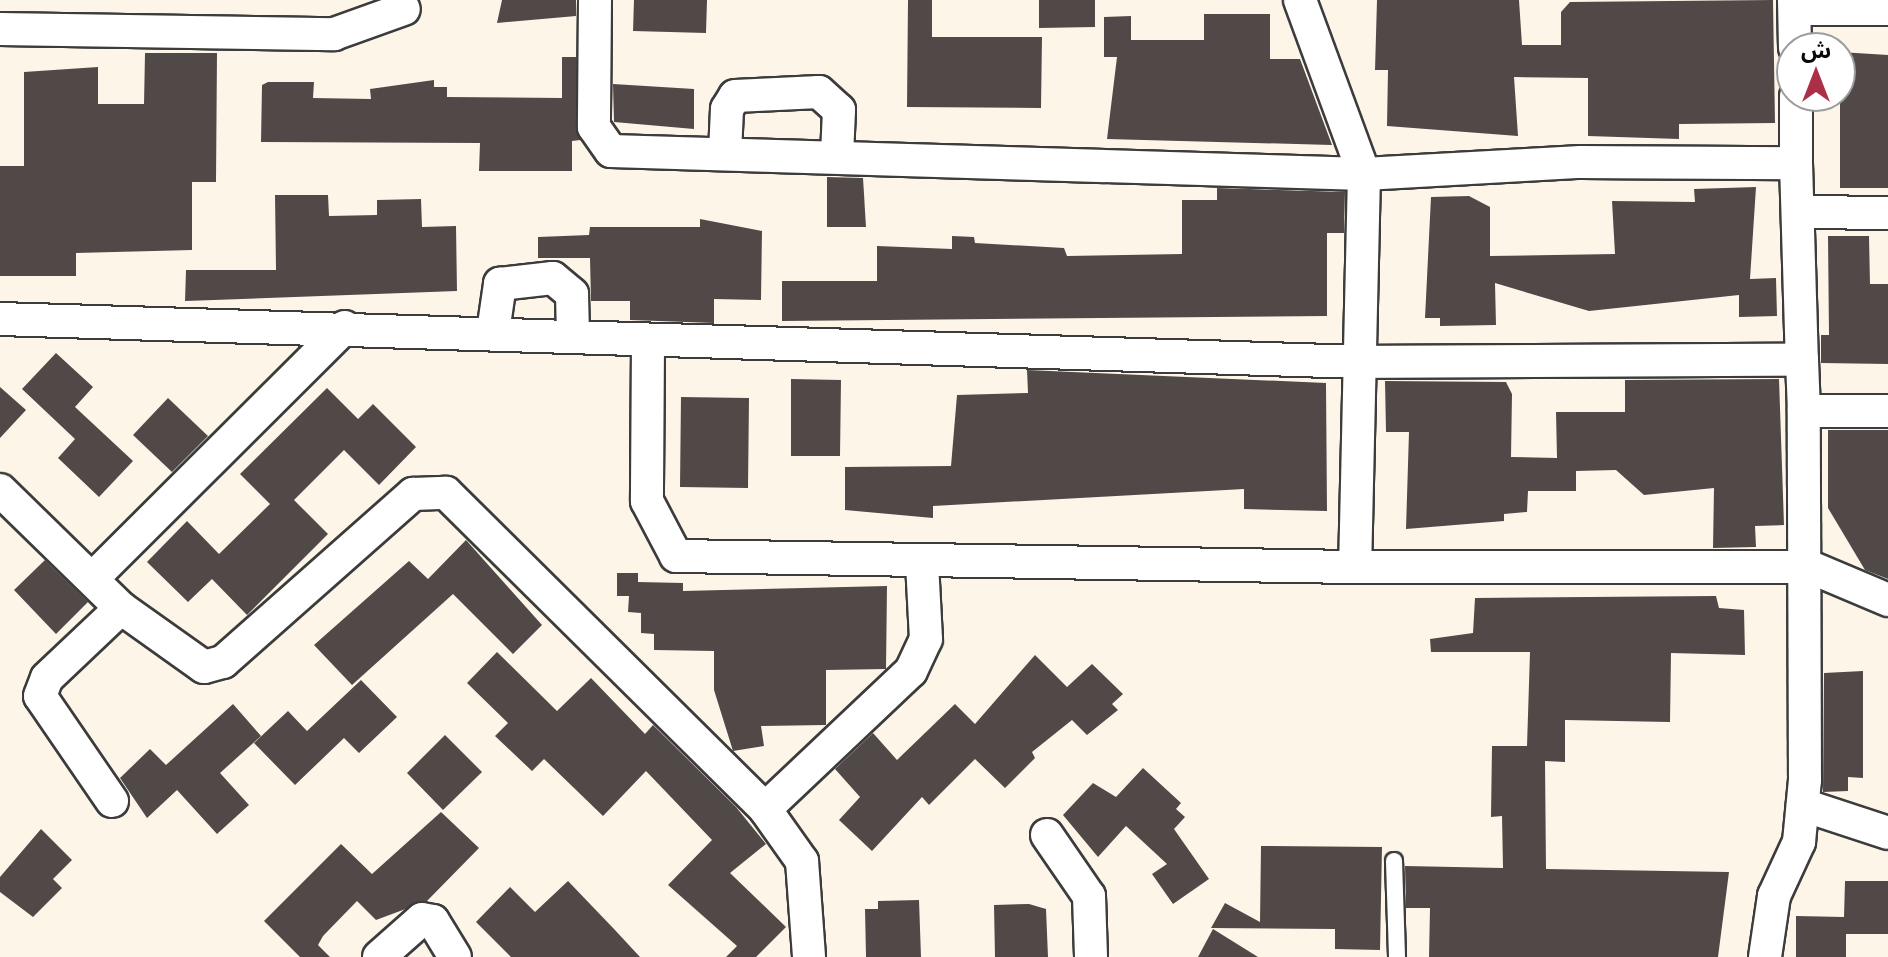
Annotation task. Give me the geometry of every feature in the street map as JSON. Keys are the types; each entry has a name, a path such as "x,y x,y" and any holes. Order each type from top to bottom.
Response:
{"street":[{"path":"595,0 599,142 611,151 837,155 1364,174 1581,162 1796,163"},
{"path":"1300,0 1364,174 1355,567"},
{"path":"1795,32 1794,5 1888,9"},
{"path":"0,29 334,34 404,9"},
{"path":"725,153 727,109 735,96 819,92 839,110 837,155"},
{"path":"1765,957 1765,927 1799,842 1803,805 1810,567 1796,112"},
{"path":"1799,212 1888,213"},
{"path":"493,332 500,284 553,278 572,294 573,335"},
{"path":"0,319 573,335 648,345 1361,362 1802,360"},
{"path":"94,577 345,327"},
{"path":"648,345 647,501 676,556 1355,567 1810,567 1888,600"},
{"path":"1804,411 1888,411"},
{"path":"0,490 94,577 121,608 187,661 204,667 223,662 413,494 446,493 765,809 802,861 809,957"},
{"path":"765,809 911,671 926,639 922,562"},
{"path":"112,801 40,696 47,678 121,608"},
{"path":"1803,805 1888,833"},
{"path":"1047,835 1089,896 1091,957"},
{"path":"379,957 422,919 433,921 455,957"}],"lane":[{"path":"1394,861 1397,957"}],"building":[{"path":"502,0 576,0 576,16 497,23"},
{"path":"634,0 707,0 706,33 633,31"},
{"path":"908,0 932,0 932,37 1042,37 1041,108 907,107"},
{"path":"1039,0 1095,0 1095,27 1039,28"},
{"path":"1377,0 1519,0 1522,45 1561,45 1561,12 1570,2 1773,0 1775,123 1679,124 1679,139 1588,136 1588,78 1514,77 1518,136 1387,126 1388,70 1375,70"},
{"path":"1204,14 1270,14 1270,59 1300,59 1332,145 1107,139 1117,57 1104,57 1104,17 1131,16 1131,40 1204,40"},
{"path":"145,53 217,53 216,182 192,182 192,250 76,253 76,276 0,276 0,166 24,166 24,72 98,67 98,104 144,104"},
{"path":"1856,53 1888,55 1888,188 1840,188 1840,112 1856,112"},
{"path":"562,57 576,57 580,140 572,141 572,171 479,171 480,143 261,142 262,85 268,82 314,82 313,98 371,99 370,89 434,80 434,87 447,87 447,97 562,98"},
{"path":"613,84 694,89 694,129 614,122"},
{"path":"827,177 863,178 866,227 827,227"},
{"path":"1756,187 1750,279 1776,278 1777,316 1739,317 1739,295 1589,311 1495,283 1496,325 1440,326 1440,318 1425,318 1431,197 1469,196 1490,207 1490,256 1615,254 1612,201 1695,202 1694,189"},
{"path":"1217,188 1345,192 1344,233 1327,233 1327,316 782,321 782,281 877,281 877,246 952,249 952,236 974,237 975,243 1064,248 1067,256 1182,254 1182,200 1217,200"},
{"path":"275,195 328,195 329,216 377,215 377,200 421,199 422,227 456,226 457,291 185,301 186,270 276,270"},
{"path":"700,219 762,231 761,300 714,299 714,323 630,320 630,301 591,301 590,258 538,258 538,237 589,235 590,227 700,227"},
{"path":"1828,236 1869,236 1870,284 1888,284 1888,364 1821,363 1821,335 1829,335"},
{"path":"56,353 93,387 75,407 133,461 99,497 58,458 75,439 22,389"},
{"path":"1027,370 1326,383 1327,511 1244,509 1244,489 933,506 933,518 845,510 845,467 951,466 957,395 1028,393"},
{"path":"791,379 841,380 840,456 791,456"},
{"path":"1779,379 1784,525 1755,526 1756,547 1713,548 1714,488 1644,495 1616,470 1576,471 1576,491 1528,491 1527,512 1504,514 1504,521 1406,529 1409,432 1386,432 1385,381 1506,382 1512,394 1511,457 1557,458 1556,412 1625,412 1625,380"},
{"path":"0,387 26,410 0,438"},
{"path":"327,388 358,419 373,404 416,447 379,485 344,450 294,500 328,534 247,615 212,579 188,602 147,562 187,521 219,554 270,504 240,474"},
{"path":"681,397 749,398 748,488 680,487"},
{"path":"168,398 208,436 172,472 133,435"},
{"path":"1828,430 1888,430 1888,579 1865,570 1828,508"},
{"path":"466,540 542,625 513,654 453,594 352,685 314,645 409,561 428,579"},
{"path":"45,560 88,602 56,634 14,590"},
{"path":"617,573 638,573 638,582 683,583 683,591 887,586 886,669 826,670 826,725 761,726 764,746 733,751 714,690 714,651 654,650 654,634 641,633 641,613 628,612 629,596 617,596"},
{"path":"1716,596 1719,608 1744,610 1745,655 1671,653 1670,722 1565,720 1565,762 1545,761 1546,869 1729,872 1718,957 1429,957 1430,908 1406,908 1405,866 1503,868 1502,816 1491,817 1492,746 1527,746 1530,652 1431,652 1430,639 1473,633 1475,598"},
{"path":"497,652 557,711 591,678 645,734 653,725 736,807 766,844 730,873 786,927 756,957 726,957 737,946 668,885 712,840 646,771 603,816 544,759 532,771 495,736 508,723 467,683"},
{"path":"1035,655 1067,687 1092,664 1123,694 1112,704 1118,710 1087,735 1072,720 1032,752 1035,758 1005,788 975,759 929,805 922,797 872,851 839,820 860,797 835,769 873,733 897,760 955,704 975,724"},
{"path":"1863,671 1863,778 1848,777 1848,791 1823,792 1824,673"},
{"path":"361,680 397,717 359,753 344,738 295,785 254,743 288,711 307,731"},
{"path":"233,704 261,736 220,773 249,805 217,834 177,790 147,818 120,778 150,749 166,765"},
{"path":"445,735 482,772 443,810 407,773"},
{"path":"1143,768 1181,803 1176,809 1185,817 1174,829 1209,879 1173,904 1152,874 1167,864 1126,826 1098,857 1063,815 1093,783 1116,797"},
{"path":"441,812 479,848 427,901 376,920 357,901 318,945 330,957 300,957 264,921 341,844 372,874"},
{"path":"41,829 72,860 53,879 62,888 33,917 0,892 0,877"},
{"path":"1261,846 1382,847 1380,950 1335,949 1335,929 1211,928 1225,903 1260,922"},
{"path":"568,881 640,957 511,957 476,922 510,887 535,912"},
{"path":"1845,881 1888,881 1888,934 1846,934 1846,957 1796,957 1796,916 1844,917"},
{"path":"919,900 921,957 866,957 865,909 878,909 878,901"},
{"path":"1029,904 1046,909 1048,957 995,957 994,905"},
{"path":"1213,929 1258,957 1198,957"}]}
